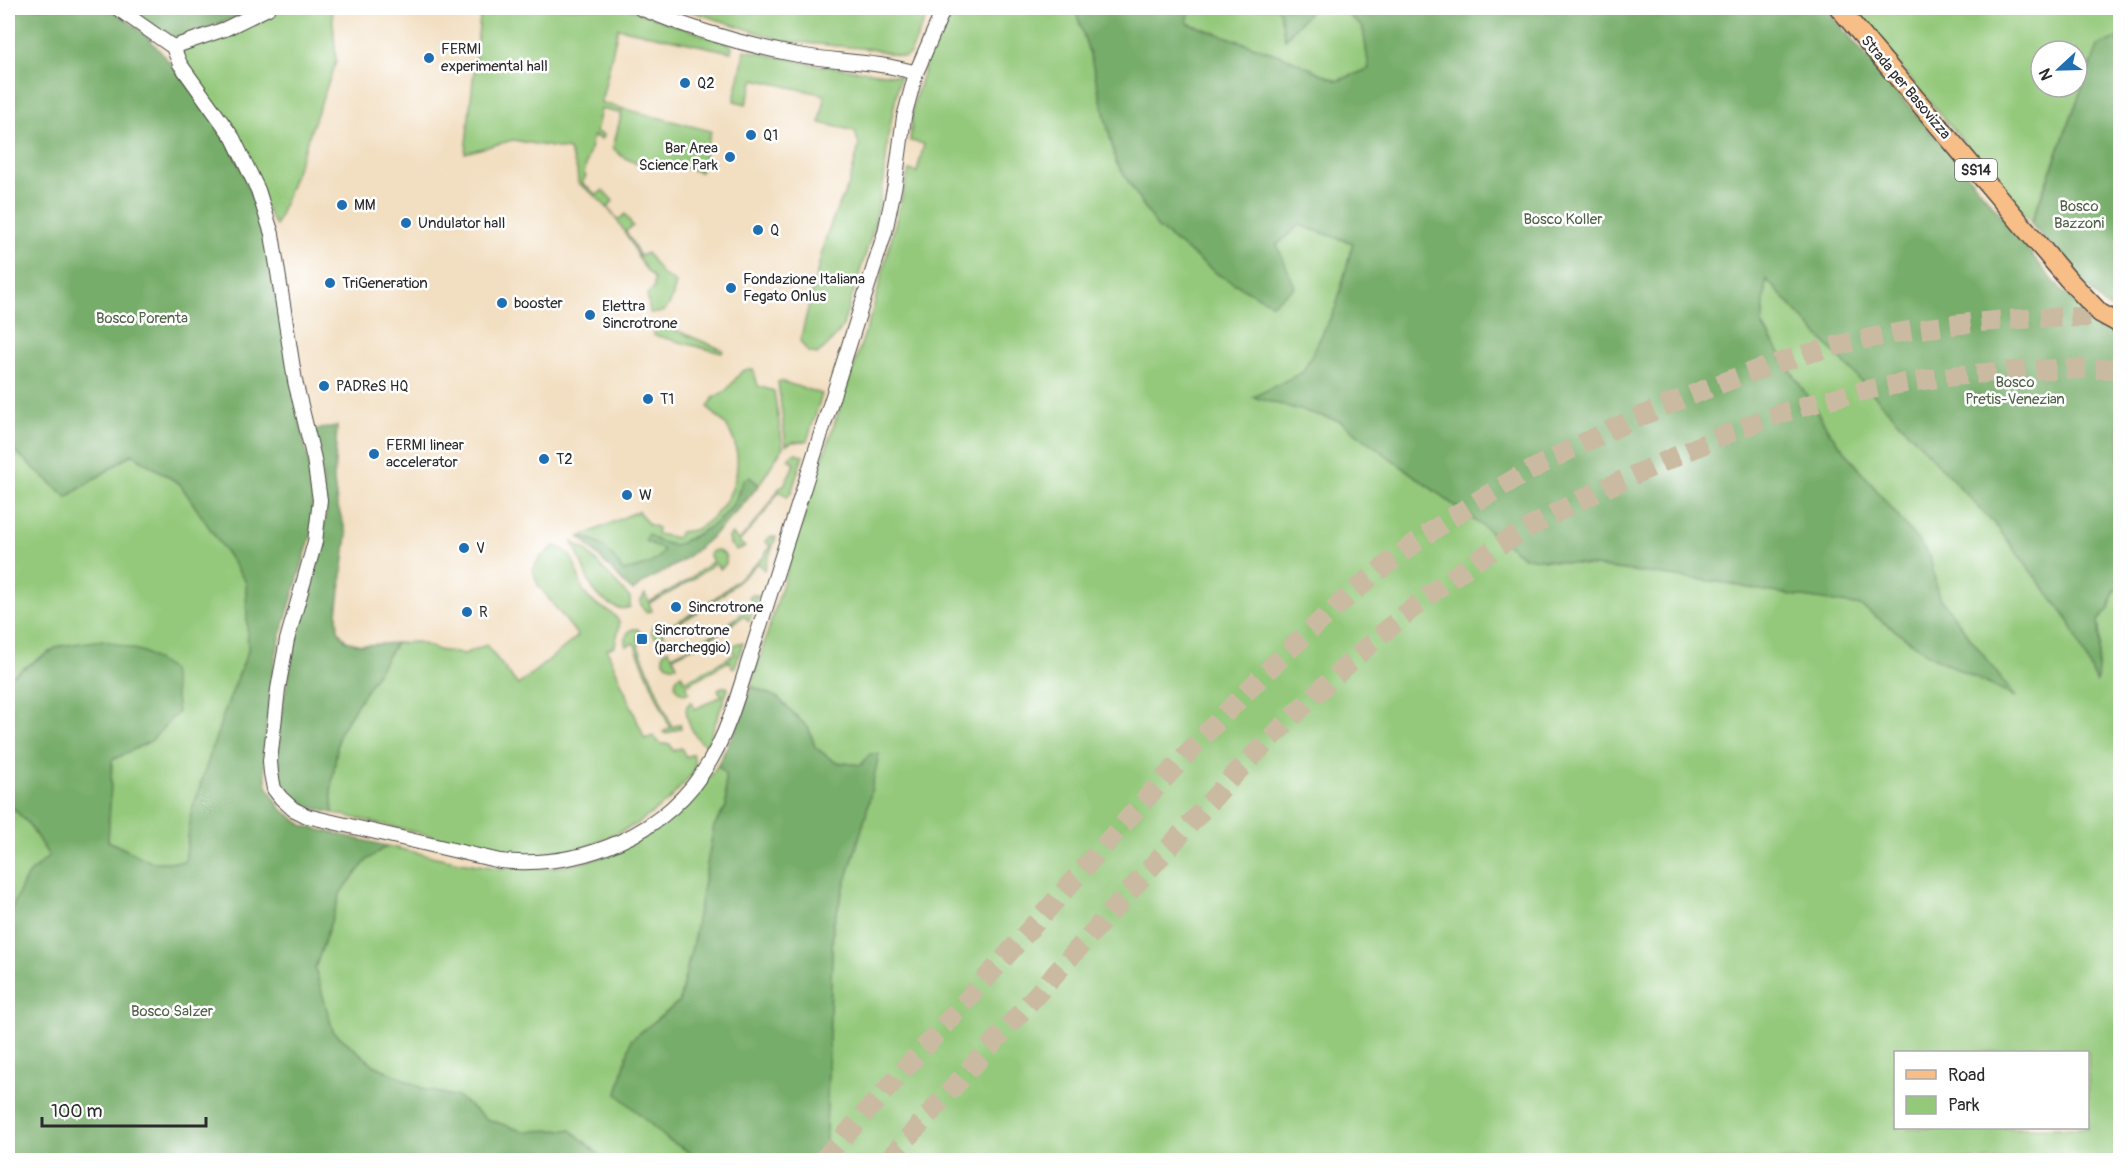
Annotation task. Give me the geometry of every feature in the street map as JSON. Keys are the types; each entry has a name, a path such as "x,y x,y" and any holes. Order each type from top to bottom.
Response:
{"main road":[{"name":"Strada per Basovizza","path":"1839,8 2067,278 2100,313 2121,324"}],"street":[{"path":"117,8 173,47 180,64 233,138 248,167 272,234 295,381 318,481 320,501 315,542 287,640 275,703 270,761 272,781 281,798 293,809 307,816 500,861 519,863 553,861 591,853 636,834 684,796 710,762 725,734 885,232 895,184 904,117 916,73 944,8"},
{"path":"173,47 225,29 268,8"},
{"path":"640,8 741,42 799,55 883,65 916,73"}],"green space":[{"path":"8,8 111,8 146,35 216,117 242,171 262,223 313,486 312,532 274,664 263,753 267,786 280,808 304,826 387,846 367,860 341,892 315,968 333,1031 374,1065 426,1090 458,1097 487,1119 522,1131 571,1130 605,1160 8,1160 8,916 27,876 49,856 28,823 8,803 8,678 59,646 103,640 144,652 172,670 178,712 151,741 112,760 108,841 151,862 185,862 191,813 224,713 248,651 246,582 180,484 132,454 67,497 8,445"},
{"path":"123,8 260,8 178,39 168,39"},
{"path":"276,8 332,8 336,62 276,226 180,55 182,50"},
{"path":"481,8 627,8 732,47 731,52 618,28 601,103 711,131 700,172 675,165 638,164 623,157 613,148 622,111 619,113 601,109 596,132 604,135 601,139 593,136 584,174 586,176 582,183 597,195 603,190 613,201 608,207 618,220 625,214 633,226 626,231 640,256 647,253 661,273 676,283 669,305 662,312 650,313 647,294 654,288 654,278 615,217 598,198 578,183 577,170 569,150 513,140 465,153"},
{"path":"681,8 930,8 910,54 904,57 871,49 784,41"},
{"path":"952,8 1071,8 1077,15 1091,58 1116,162 1157,227 1219,275 1277,245 1299,225 1353,243 1336,307 1303,372 1254,397 1340,421 1524,557 1733,584 1861,606 1931,656 2014,696 1938,595 1930,556 1831,434 1762,325 1766,279 1998,528 2069,621 2096,681 2100,639 2098,621 2109,609 2114,590 2120,589 2120,1160 825,1160 833,924 866,815 861,765 835,762 815,747 809,729 778,698 751,686 811,493 873,309 909,170 917,172 924,144 910,141 913,106 927,60"},
{"name":"Bosco Koller","path":"1071,8 1136,8 1142,11 1146,8 1190,8 1187,23 1287,58 1337,81 1369,69 1363,28 1341,8 1825,8 1991,203 2065,294 2082,310 2120,337 2120,589 2114,590 2109,609 2098,621 2100,639 2097,683 2069,621 1998,528 1766,279 1762,325 1831,434 1930,556 1938,595 2015,697 1931,656 1861,606 1733,584 1524,557 1340,421 1253,397 1303,372 1336,307 1353,243 1299,225 1277,245 1295,287 1272,304 1219,275 1157,227 1116,162 1091,58 1077,15"},
{"path":"1190,8 1279,8 1285,39 1309,12 1317,8 1341,8 1363,28 1369,69 1337,81 1287,58 1187,23"},
{"path":"1279,8 1317,8 1309,12 1285,39"},
{"path":"1851,8 2120,8 2120,37 2098,46 2089,70 2089,39 2029,39 2029,99 2078,99 2031,222"},
{"name":"Bosco Bazzoni","path":"2120,37 2120,314 2103,304 2031,224 2078,99 2089,99 2089,70 2098,46"},
{"path":"745,50 816,65 900,76 888,137 884,180 872,234 842,328 817,354 808,352 800,341 825,240 849,184 859,146 855,131 820,123 825,95 754,79 746,104 734,101"},
{"path":"658,325 723,350 722,353 653,335"},
{"path":"753,369 758,386 774,391 783,447 759,485 750,477 739,489 735,502 715,524 675,546 658,541 664,550 651,563 641,567 623,571 594,540 580,537 638,511 648,524 658,528 657,534 677,538 680,532 696,529 710,520 728,497 734,484 737,455 734,441 727,427 708,407 714,397 726,391 742,371"},
{"path":"778,382 822,394 807,441 792,442 786,445"},
{"path":"337,426 334,481 337,504 347,535 337,614 338,630 346,641 361,645 396,643 339,733 331,791 333,813 304,803 280,784 278,754 280,721 298,624 315,567 326,516 320,462 313,430"},
{"path":"8,445 67,497 132,454 180,484 246,582 248,651 224,713 191,813 185,862 151,862 108,841 112,760 151,741 59,646 8,678"},
{"path":"796,453 803,456 791,493 787,497 779,491 766,511 739,542 745,547 736,550 730,544 729,537 732,534 739,541 765,511 780,487 784,485 795,463 788,459"},
{"path":"750,477 759,485 721,528 689,556 633,591 580,537 601,545 623,571 646,565 664,550 645,541 648,534 658,541 675,546 700,533 724,516 735,501 744,479"},
{"path":"776,537 764,570 758,563 713,601 688,618 662,631 665,638 659,640 652,634 652,628 657,621 661,629 676,622 704,606 730,586 766,555 765,553 771,547 765,541"},
{"path":"572,542 587,551 630,598 630,607 615,607 597,594 588,580"},
{"path":"554,546 568,553 572,559 582,588 589,599 614,615 619,623 615,646 607,649 645,739 653,736 661,744 670,744 673,751 681,748 686,757 693,754 694,772 668,801 637,824 584,848 544,855 509,854 333,813 331,791 339,733 396,643 418,642 438,650 464,654 486,645 518,685 578,636 538,585 533,570 539,559"},
{"path":"718,550 726,557 726,563 722,568 720,569 715,563 684,585 649,603 652,611 647,612 643,609 640,602 645,594 649,602 684,583 713,561 709,555 712,551"},
{"path":"758,595 749,621 744,616 706,641 673,657 677,666 666,664 663,658 664,652 668,649 672,656 724,626 753,604 749,597"},
{"path":"633,629 638,629 641,634 637,637 640,644 638,646 672,727 680,724 681,728 666,734 663,732 670,728 634,643 626,646 625,644 627,634"},
{"path":"743,643 735,667 733,668 729,661 686,685 689,692 684,694 677,690 676,679 681,674 685,682 735,654 731,647"},
{"path":"751,686 778,698 809,729 815,747 835,762 861,765 870,754 879,754 866,815 833,924 825,1160 703,1160 667,1139 617,1094 631,1040 679,1002 693,943 714,826 726,807 725,774 718,765 741,718"},
{"path":"721,687 728,689 707,745 698,739 691,728 687,706 691,702 695,709 722,696 718,690"},
{"path":"718,765 725,774 726,807 714,826 693,943 679,1002 631,1040 667,1139 703,1160 605,1160 571,1130 522,1131 487,1119 458,1097 426,1090 374,1065 333,1031 315,969 341,892 367,860 387,846 448,860 521,869 555,867 587,861 617,851 645,836 671,817 696,793"},
{"path":"8,803 28,823 49,856 27,876 8,916"}],"tunnel":[{"path":"823,1160 1154,790 1258,680 1370,578 1444,523 1520,476 1600,435 1705,389 1793,358 1838,345 1924,329 2021,319 2118,317"},
{"path":"888,1160 1234,775 1380,635 1411,609 1498,546 1566,508 1635,474 1736,430 1815,403 1852,393 1928,379 2005,371 2120,369"}],"place":[{"name":"FERMI experimental hall","path":"429,58"},
{"name":"Q2","path":"685,83"},
{"name":"Q1","path":"751,135"},
{"name":"Bar Area Science Park","path":"730,157"},
{"name":"MM","path":"342,205"},
{"name":"Undulator hall","path":"406,223"},
{"name":"Q","path":"758,230"},
{"name":"TriGeneration","path":"330,283"},
{"name":"Fondazione Italiana Fegato Onlus","path":"731,288"},
{"name":"booster","path":"502,303"},
{"name":"Elettra Sincrotrone","path":"590,315"},
{"name":"PADReS HQ","path":"324,386"},
{"name":"T1","path":"648,399"},
{"name":"FERMI linear accelerator","path":"374,454"},
{"name":"T2","path":"544,459"},
{"name":"W","path":"627,495"},
{"name":"V","path":"464,548"},
{"name":"Sincrotrone","path":"676,607"},
{"name":"R","path":"467,612"},
{"name":"Sincrotrone (parcheggio)","path":"642,639"}],"park label":[{"name":"Bosco Porenta","path":"142,318"},
{"name":"Bosco Pretis-Venezian","path":"2015,390"},
{"name":"Bosco Salzer","path":"172,1011"}]}
